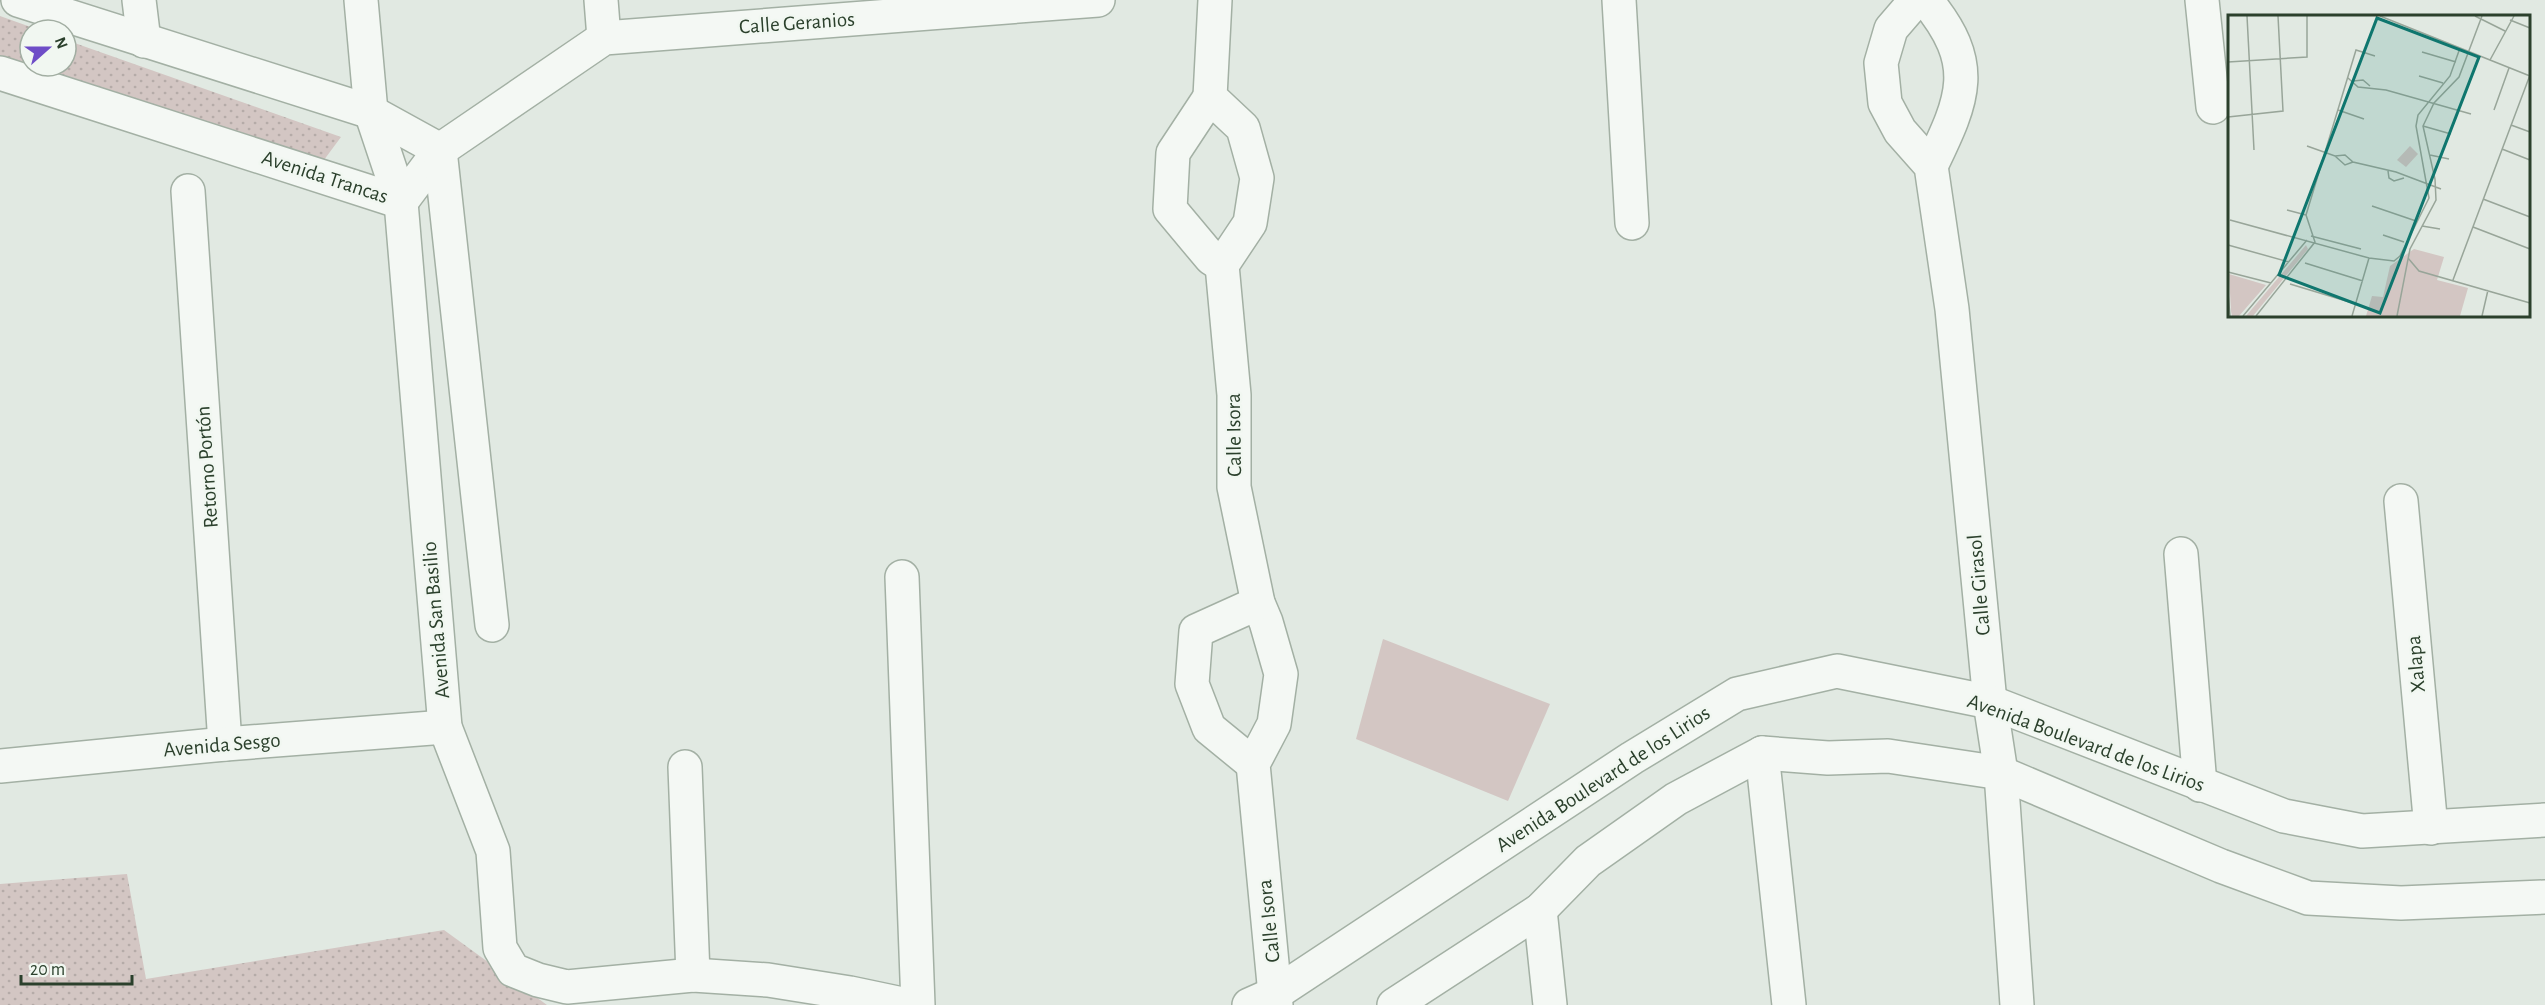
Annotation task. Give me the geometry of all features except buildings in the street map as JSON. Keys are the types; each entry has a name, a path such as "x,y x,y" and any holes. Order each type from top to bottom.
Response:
{"street":[{"path":"18,0 370,111 440,150 492,625"},
{"path":"139,0 144,41"},
{"name":"Avenida San Basilio","path":"361,0 370,111 401,202 445,727 493,851 500,948 513,970 538,980 567,996"},
{"path":"601,0 604,38"},
{"name":"Calle Geranios","path":"604,38 1098,0"},
{"path":"1210,97 1243,128 1257,178 1250,222 1222,265 1211,258 1170,209 1173,153 1210,97 1215,0"},
{"path":"1619,0 1632,223"},
{"path":"1916,0 1891,29 1881,63 1885,103 1900,131 1931,166 1954,118 1962,81 1958,51 1943,21 1926,0"},
{"path":"2202,0 2213,107"},
{"name":"Avenida Trancas","path":"0,73 401,202 440,150 604,38"},
{"name":"Calle Girasol","path":"1931,166 1952,309 1990,702 2001,773 2017,1005"},
{"name":"Retorno Portón","path":"188,190 225,744"},
{"name":"Calle Isora","path":"1222,265 1234,395 1234,487 1258,603 1281,674 1274,724 1253,764 1267,1001"},
{"name":"Xalapa","path":"2401,501 2431,828"},
{"path":"2181,554 2200,785"},
{"path":"902,577 918,1005"},
{"path":"1253,764 1209,728 1192,684 1196,631 1258,603"},
{"name":"Avenida Boulevard de los Lirios","path":"1267,1001 1632,758 1737,694 1837,671 1990,702 2284,816 2362,831 2545,820"},
{"name":"Avenida Sesgo","path":"0,766 225,744 445,727"},
{"path":"1762,753 1789,1005"},
{"path":"1394,1005 1540,910 1588,861 1676,799 1762,753 1828,758 1888,756 2001,773 2221,866 2308,898 2401,903 2545,897"},
{"path":"685,767 693,975"},
{"path":"1540,910 1550,1005"},
{"path":"567,996 693,975 768,980 908,1005"}],"shaded area":[{"path":"0,16 18,22 18,66 0,60"},
{"path":"78,44 341,137 321,164 56,78 78,78"},
{"path":"1383,639 1550,704 1508,801 1356,739"},
{"path":"127,874 146,979 444,930 547,1005 0,1005 0,884"}]}
